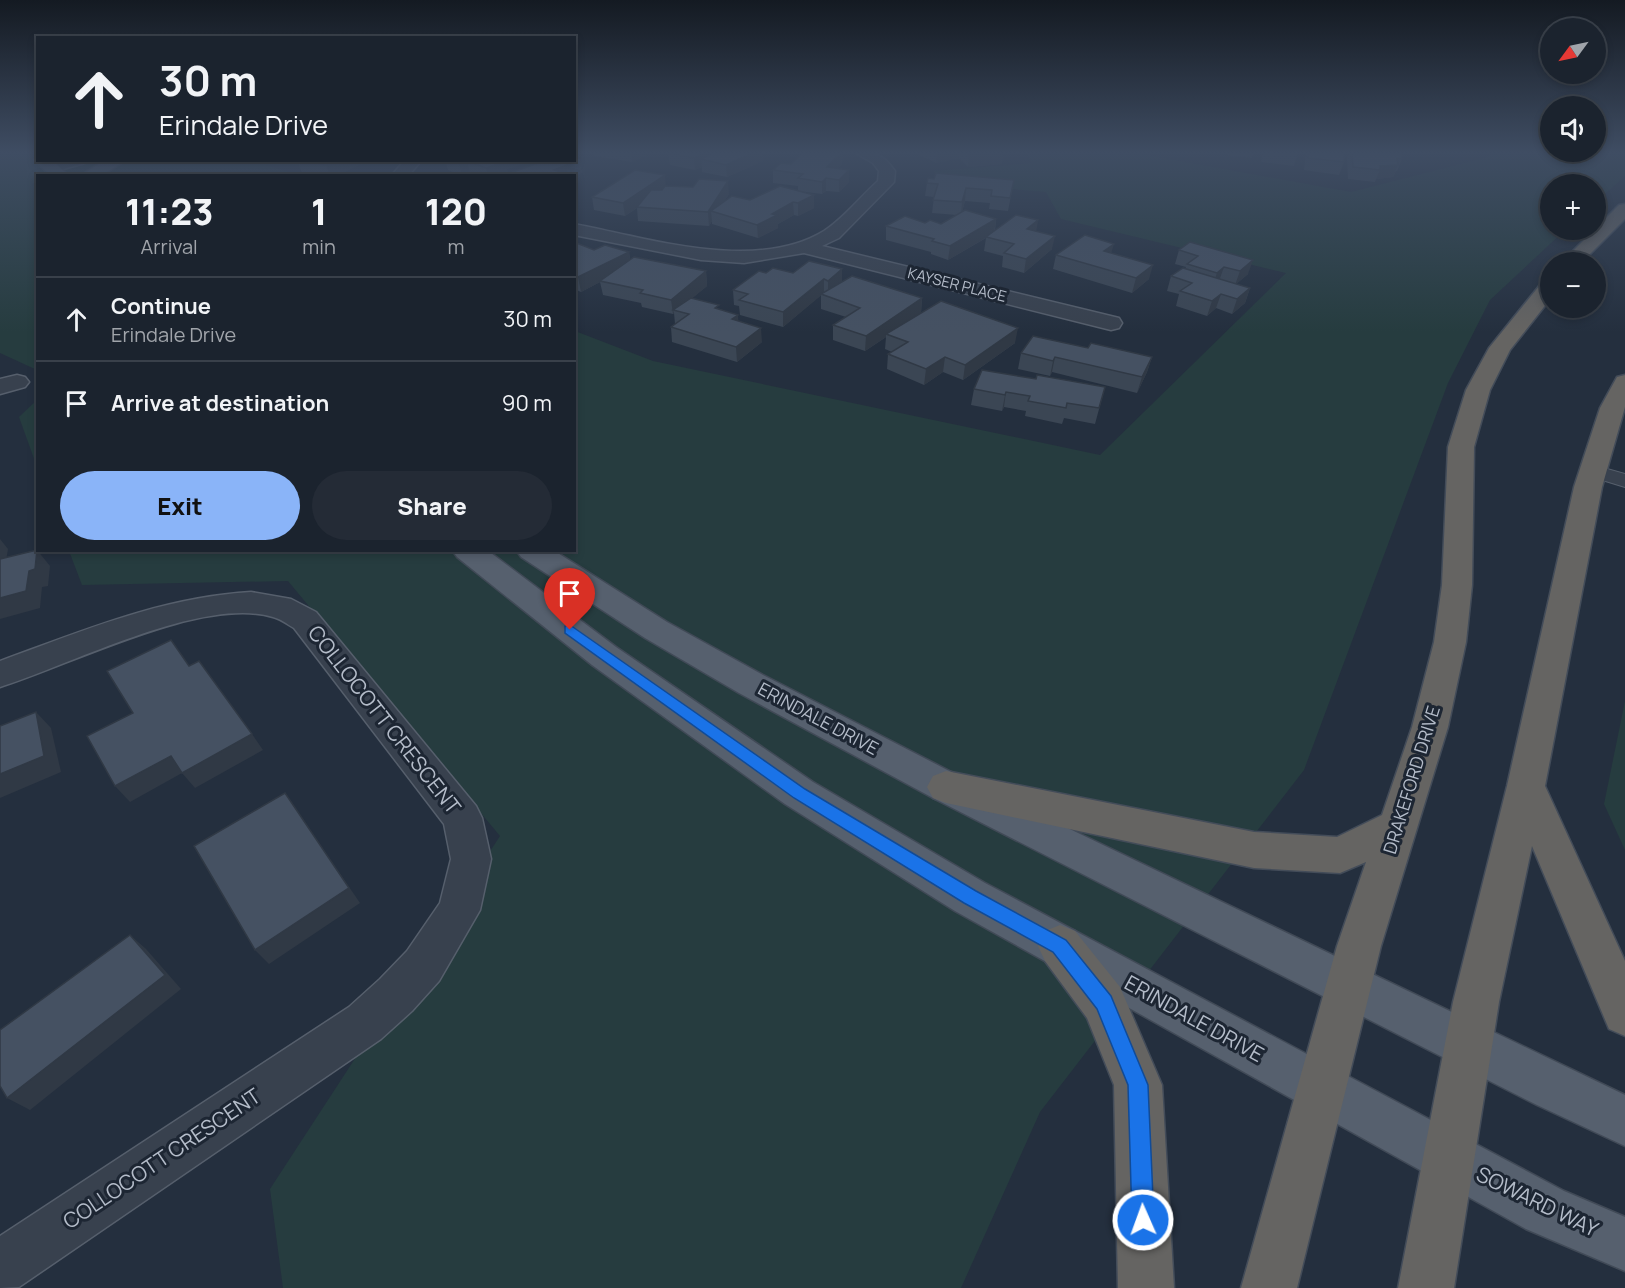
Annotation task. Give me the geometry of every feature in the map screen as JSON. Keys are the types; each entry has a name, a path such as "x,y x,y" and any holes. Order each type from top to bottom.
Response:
{"highway":[{"path":"1581,252 1622,212"},
{"name":"DRAKEFORD DRIVE","path":"1269,1288 1348,986 1431,727 1450,642 1457,585 1461,447 1478,390 1500,348 1539,297"},
{"path":"1426,1288 1476,1002 1526,786 1593,471 1612,408 1625,382"},
{"path":"1526,786 1625,1013"},
{"path":"946,787 1254,850 1340,855 1398,826"},
{"path":"1060,946 1104,1003 1138,1085 1146,1288"}],"main road":[{"name":"ERINDALE DRIVE","path":"470,552 604,656 799,794 970,897 1450,1158"},
{"name":"ERINDALE DRIVE","path":"534,552 666,635 946,787 1469,1046"},
{"path":"1469,1046 1625,1121"},
{"name":"SOWARD WAY","path":"1450,1158 1545,1210 1625,1244"}],"street":[{"path":"576,228 714,256 744,256 804,247 832,234 855,212"},
{"name":"KAYSER PLACE","path":"804,247 1111,323"},
{"name":"COLLOCOTT CRESCENT","path":"0,674 178,611 245,602 280,607 305,620 462,818 471,860 459,910 423,966 365,1023 0,1268"}],"lane":[{"path":"1593,471 1625,481"}],"green space":[{"path":"0,212 36,212 36,370 0,353"},
{"path":"1057,212 1540,212 1540,240 1554,240 1490,300 1448,383 1304,770 1040,1112 961,1288 283,1288 270,1189 500,836 288,581 82,585 69,552 576,552 576,331 653,361 1100,455 1286,273 1061,219"},
{"path":"36,401 36,464 19,417"},
{"path":"1625,701 1625,850 1604,804"}],"building":[{"path":"715,212 775,212 772,214 777,215 757,225"},
{"path":"961,212 972,212 996,219 950,246 932,241 934,239 886,226 905,216 925,223 930,220 941,224"},
{"path":"1016,215 1038,220 1027,229 1055,236 1026,259 1004,253 1014,244 986,237"},
{"path":"1085,235 1114,244 1104,251 1153,265 1136,278 1056,255"},
{"path":"1190,242 1253,260 1240,271 1224,267 1217,273 1187,264 1198,256 1179,250"},
{"path":"576,243 594,250 605,245 629,252 576,276"},
{"path":"634,257 706,271 671,300 640,293 643,290 600,281"},
{"path":"809,261 842,269 828,281 824,279 783,312 739,300 748,294 733,290 759,271 766,273 773,268 793,273"},
{"path":"1183,268 1250,288 1237,299 1221,294 1212,301 1180,291 1192,283 1171,276"},
{"path":"852,276 922,298 866,336 833,325 860,308 821,294"},
{"path":"691,298 719,305 715,308 738,315 732,319 761,328 736,347 671,327 689,314 673,310"},
{"path":"941,301 1018,328 965,365 945,357 926,369 888,354 908,342 886,334"},
{"path":"1033,336 1088,348 1091,343 1152,357 1142,377 1055,357 1053,361 1021,353"},
{"path":"982,370 1036,379 1037,375 1105,387 1099,408 1067,403 1066,408 1028,401 1030,396 1006,392 1005,395 974,389"},
{"path":"36,550 35,569 29,571 26,591 0,598 0,559"},
{"path":"171,640 189,666 199,661 252,734 182,773 171,756 115,786 87,736 133,713 107,671"},
{"path":"36,712 44,756 0,774 0,726"},
{"path":"285,793 349,888 255,950 194,846"},
{"path":"130,935 165,975 7,1098 0,1086 0,1030"}],"route":[{"path":"570,630 799,794 970,897 1060,946 1104,1003 1138,1085 1143,1220"}]}
